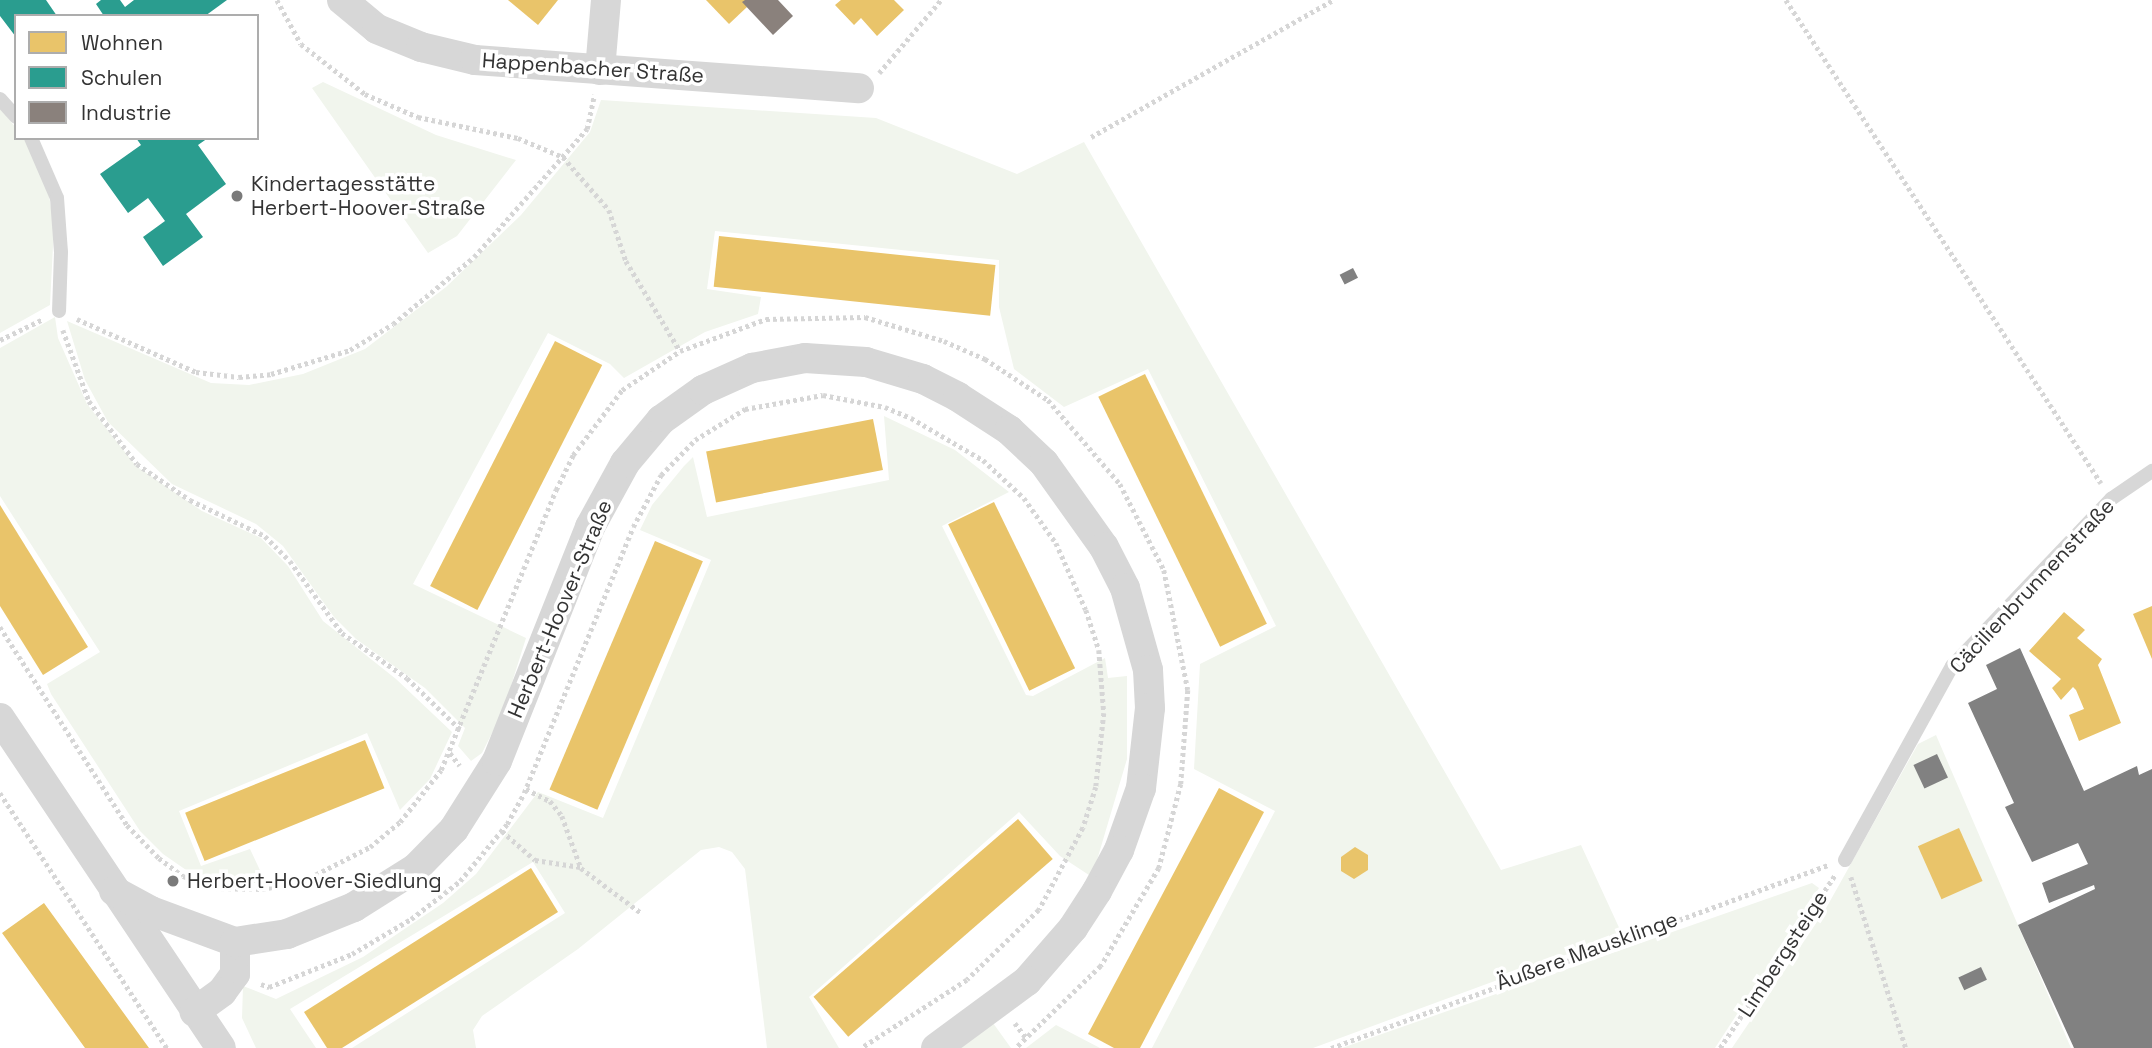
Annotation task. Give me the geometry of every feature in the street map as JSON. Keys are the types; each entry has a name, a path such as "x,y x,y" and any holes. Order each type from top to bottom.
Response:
{"street":[{"name":"Happenbacher Straße","path":"342,0 377,29 421,47 475,60 859,88"},
{"path":"600,69 606,0"},
{"name":"Herbert-Hoover-Straße","path":"114,891 161,915 235,942 287,934 354,907 416,868 454,830 497,761 590,527 625,463 661,420 703,390 751,368 805,358 866,362 923,379 958,397 1009,430 1044,463 1104,547 1125,588 1148,670 1150,708 1141,788 1119,850 1097,891 1073,928 1027,981 936,1048"},
{"name":"Herbert-Hoover-Straße","path":"0,718 194,1012 221,1048"},
{"path":"194,1012 222,992 235,974 235,942"}],"lane":[{"path":"0,99 14,115"},
{"path":"32,140 57,198 61,252 58,311"},
{"name":"Cäcilienbrunnenstraße","path":"1845,860 1952,666 2111,499 2152,471"}],"path":[{"path":"277,0 300,44 365,94 418,117 518,138 563,157 609,210 626,261 680,351"},
{"path":"859,88 882,70 941,0"},
{"path":"1091,137 1333,0"},
{"path":"1786,0 2111,499"},
{"path":"58,311 196,372 239,377 303,365 350,350 427,298 474,257 563,157 587,129 600,69"},
{"path":"0,340 58,311"},
{"path":"58,311 89,401 137,464 181,495 265,536 290,562 342,633 407,678 460,729"},
{"path":"0,627 135,835 183,876 214,888 262,889 303,881 370,847 422,796 441,771 573,455 622,390 680,351 756,321 800,316 865,317 944,341 985,359 1048,400 1120,484 1164,570 1188,690 1188,733 1171,829 1159,868 1122,937 1071,999 1018,1048"},
{"path":"235,974 269,987 362,948 440,899 502,831 526,789 645,501 678,456 717,423 771,401 822,395 885,407 983,460 1042,521 1086,610 1099,650 1104,713 1096,787 1069,859 1039,910 1016,936 967,980 862,1048"},
{"path":"526,789 550,800 562,816 581,867"},
{"path":"0,793 167,1048"},
{"path":"502,831 535,859 581,867 640,912"},
{"path":"1845,860 1906,1048"},
{"name":"Äußere Mausklinge","path":"1331,1048 1845,860"},
{"name":"Limbergsteige","path":"1720,1048 1845,860"}],"shaded area":[{"path":"323,82 436,135 516,160 457,236 428,253 312,88"},
{"path":"601,100 876,118 1017,174 1084,142 1501,870 1581,845 1622,934 1313,1048 1152,1048 1275,811 1194,769 1200,664 1276,626 1148,369 1064,407 1014,369 999,307 999,260 715,231 707,289 761,297 758,314 705,332 624,378 610,364 548,333 413,584 526,638 503,711 482,753 471,761 458,746 465,728 425,688 356,639 334,617 283,546 256,524 172,484 108,422 85,380 67,321 211,383 249,385 303,374 365,349 446,287 521,215 590,132"},
{"path":"0,108 14,126 14,140 25,140 31,148 48,189 54,227 50,305 0,333"},
{"path":"55,317 58,338 87,404 136,466 202,511 261,538 288,566 323,621 396,679 452,732 430,779 400,810 367,733 179,811 201,866 250,849 266,883 216,883 189,872 163,854 140,831 47,684 100,652 0,496 0,348"},
{"path":"884,416 955,450 1009,492 942,526 1026,695 1033,696 1105,658 1108,678 1127,676 1127,759 1092,877 1060,856 1019,812 809,997 839,1048 767,1048 745,869 732,852 719,847 701,850 578,949 482,1016 473,1030 476,1048 352,1048 565,913 533,862 290,1009 316,1048 256,1048 242,1018 243,986 276,999 363,957 443,903 476,874 538,792 603,818 711,560 640,530 652,505 684,466 693,457 707,517 889,480"},
{"path":"1936,735 2071,1048 1732,1048 1825,910 1918,744"},
{"path":"1812,883 1819,888 1715,1048 1342,1048"},
{"path":"993,1023 1011,1048 959,1048"},
{"path":"1056,1025 1100,1048 1026,1048"}],"building: Wohnen":[{"path":"508,0 558,0 538,25"},
{"path":"706,0 745,0 747,7 729,24"},
{"path":"841,0 894,0 904,10 877,36 861,18 854,25 835,5"},
{"path":"719,236 995,265 990,316 714,287"},
{"path":"555,341 602,365 477,610 430,586"},
{"path":"1145,374 1267,624 1220,647 1098,397"},
{"path":"873,419 883,470 716,502 706,451"},
{"path":"994,502 1075,668 1029,691 948,524"},
{"path":"0,505 88,647 43,675 0,606"},
{"path":"655,541 703,561 597,810 550,790"},
{"path":"2152,606 2152,659 2133,614"},
{"path":"2064,612 2085,630 2077,638 2102,659 2098,665 2121,723 2079,741 2069,715 2084,709 2076,690 2073,687 2061,700 2052,688 2061,679 2029,651"},
{"path":"365,740 384,788 205,861 185,813"},
{"path":"1219,788 1264,812 1140,1048 1114,1048 1088,1034"},
{"path":"1018,819 1053,859 848,1037 813,997"},
{"path":"1959,828 1983,881 1941,899 1918,846"},
{"path":"1355,847 1368,855 1368,870 1354,879 1341,871 1341,857"},
{"path":"531,868 558,912 342,1048 327,1048 304,1012"},
{"path":"44,903 149,1048 85,1048 2,933"}],"building: Schulen":[{"path":"0,0 46,0 56,14 14,14 14,34 0,16"},
{"path":"101,0 120,0 125,7 134,0 227,0 208,14 103,14 96,4"},
{"path":"137,140 205,140 198,145 226,184 186,214 203,237 163,266 143,237 165,221 148,198 128,213 100,174 141,145"}],"building: Industrie":[{"path":"778,0 793,16 773,35 742,2"}],"building: Sonstige":[{"path":"1353,268 1358,278 1345,285 1340,275"},
{"path":"2020,648 2084,791 2137,766 2139,775 2152,769 2152,1048 2074,1048 2018,925 2095,889 2094,885 2049,903 2042,883 2088,864 2078,843 2032,862 2005,807 2014,803 1968,703 1997,689 1986,665"},
{"path":"1937,754 1948,778 1924,789 1913,765"},
{"path":"1981,967 1987,980 1964,990 1958,978"}],"place":[{"name":"Kindertagesstätte Herbert-Hoover-Straße","path":"237,196"},
{"name":"Herbert-Hoover-Siedlung","path":"173,881"}]}
